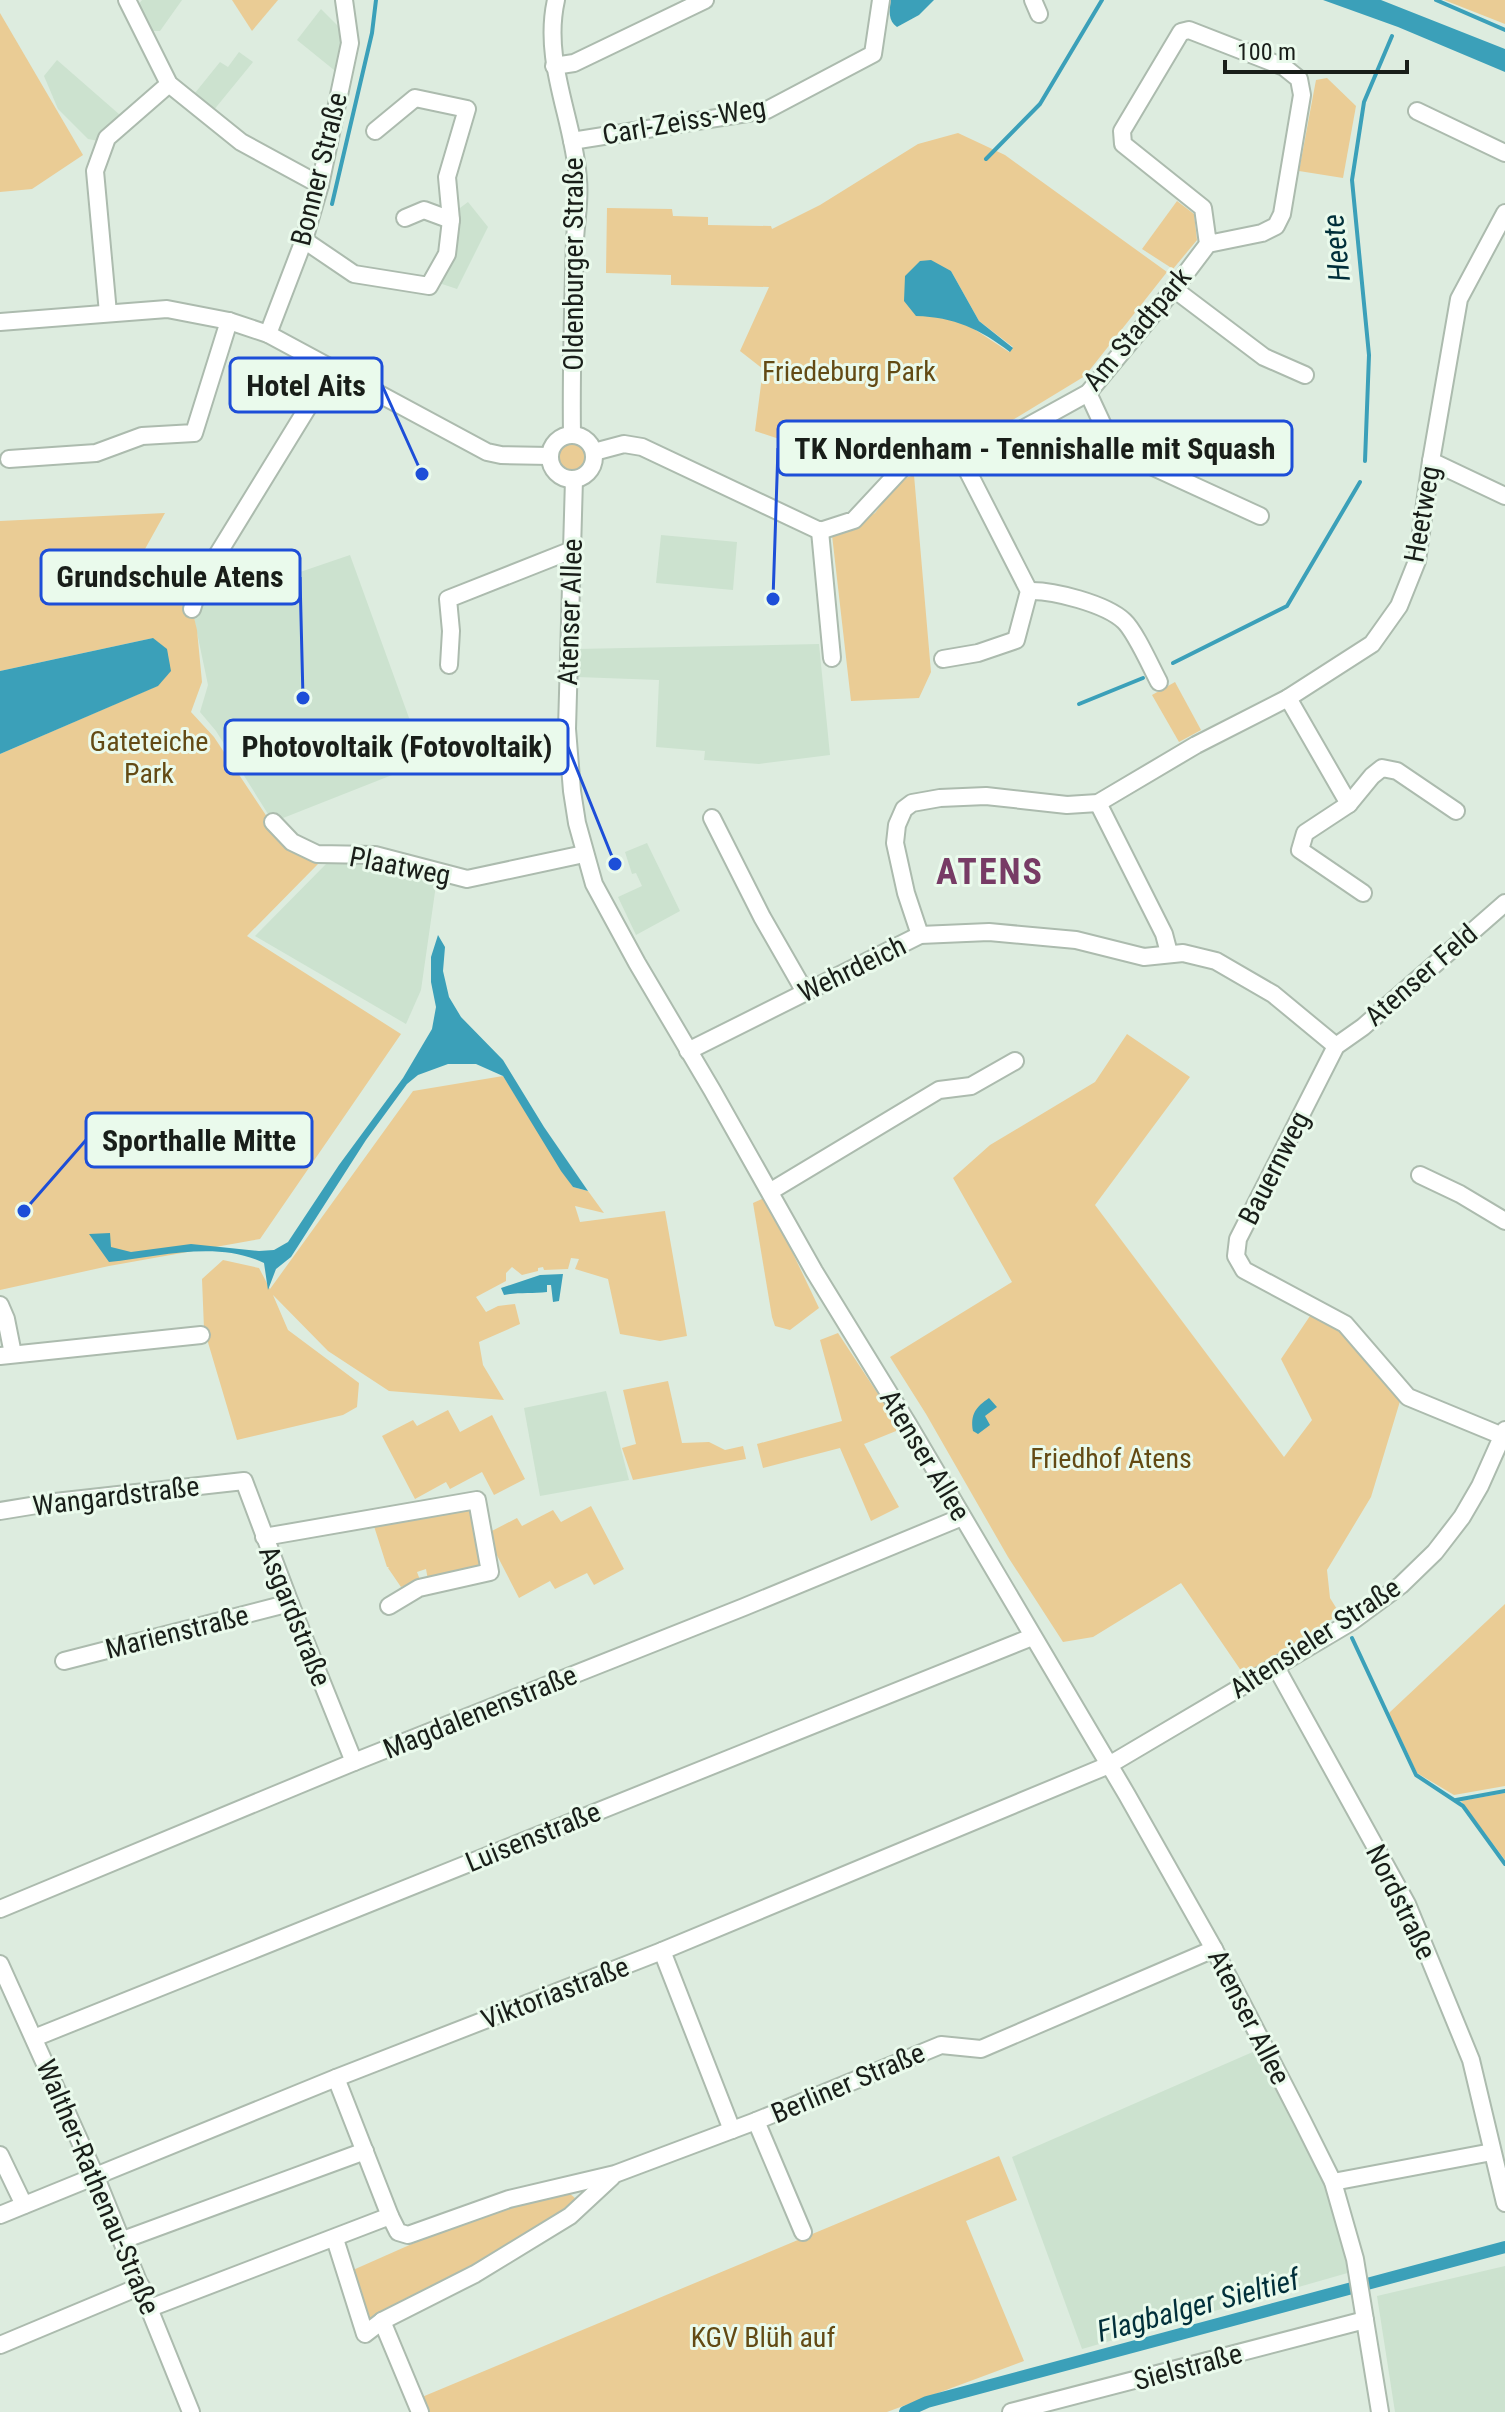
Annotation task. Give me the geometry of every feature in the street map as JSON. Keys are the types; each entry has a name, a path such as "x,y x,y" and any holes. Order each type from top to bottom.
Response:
{"street":[{"path":"127,0 169,84 241,142 320,185"},
{"name":"Bonner Straße","path":"268,334 304,240 320,185 350,43 344,0"},
{"name":"Oldenburger Straße","path":"556,0 552,42 554,66 579,184 572,435"},
{"path":"554,66 574,63 705,0"},
{"name":"Carl-Zeiss-Weg","path":"572,141 767,110 873,54 881,0"},
{"name":"Am Stadtpark","path":"820,531 854,520 908,462 963,462 1088,393 1208,244 1262,233 1276,226 1282,214 1302,95 1299,79 1284,67 1189,30 1181,32 1176,39 1132,113 1122,131 1123,144 1203,208 1208,244"},
{"path":"108,313 95,171 107,138 169,84"},
{"path":"304,240 354,274 429,286 447,254 451,220 447,177 467,109 415,98 375,131"},
{"path":"1417,111 1505,153"},
{"path":"405,218 424,210 451,220"},
{"name":"Heetweg","path":"1098,803 1196,745 1288,698 1372,644 1399,606 1417,561 1459,299 1505,213"},
{"path":"1174,289 1264,357 1305,375"},
{"path":"0,322 167,309 229,321 268,334 487,452 550,456"},
{"path":"9,459 96,453 142,436 194,433 229,321"},
{"path":"192,609 200,583 332,368"},
{"path":"1088,393 1114,449 1260,516"},
{"path":"572,435 586,440 594,452 594,462 589,471 574,479 558,475 551,463 550,456 557,441 572,435"},
{"path":"594,452 624,444 642,447 820,531 832,658"},
{"path":"1431,461 1505,496"},
{"path":"943,659 978,653 1016,640 1029,591 963,462"},
{"name":"Atenser Allee","path":"574,479 567,729 572,791 584,854 594,884 814,1271 1109,1765 1214,1949 1333,2182 1358,2271 1380,2412"},
{"path":"449,665 451,631 448,599 572,550"},
{"path":"1029,591 1041,591 1101,607 1125,622 1159,682"},
{"path":"1288,698 1349,804"},
{"path":"1363,893 1300,850 1305,833 1349,804 1382,768 1397,771 1456,811"},
{"path":"920,935 906,893 895,843 897,825 904,809 912,803 986,796 1067,805 1098,803 1164,934 1169,953 1216,961 1273,994 1336,1046"},
{"path":"712,818 762,917 805,992"},
{"name":"Plaatweg","path":"273,822 292,842 317,854 375,855 467,879 584,854"},
{"name":"Atenser Feld","path":"1336,1046 1363,1027 1505,903"},
{"name":"Wehrdeich","path":"688,1051 920,935 989,932 1076,940 1144,957 1169,953"},
{"name":"Bauernweg","path":"1336,1046 1238,1239 1236,1256 1244,1270 1345,1324 1408,1397 1504,1434"},
{"path":"771,1191 939,1090 971,1086 1015,1061"},
{"path":"1420,1175 1505,1221"},
{"path":"0,1305 6,1319 6,1355 201,1335"},
{"name":"Altensieler Straße","path":"1109,1765 1351,1622 1401,1585 1435,1552 1462,1517 1504,1434"},
{"name":"Wangardstraße","path":"0,1511 232,1481"},
{"name":"Asgardstraße","path":"232,1481 244,1481 354,1762"},
{"path":"264,1537 477,1500 490,1572 419,1588 389,1606"},
{"name":"Magdalenenstraße","path":"0,1909 354,1762 962,1517"},
{"name":"Marienstraße","path":"64,1661 290,1603"},
{"name":"Luisenstraße","path":"34,2038 1032,1637"},
{"name":"Nordstraße","path":"1276,1667 1407,1904 1471,2060 1505,2203"},
{"name":"Viktoriastraße","path":"0,2215 336,2078 662,1951 1109,1765"},
{"name":"Berliner Straße","path":"390,2216 398,2232 408,2235 509,2199 615,2174 756,2121 941,2045 981,2049 1214,1949"},
{"path":"662,1951 732,2130"},
{"name":"Walther-Rathenau-Straße","path":"0,1964 123,2240 191,2412"},
{"path":"150,2308 390,2216 336,2078"},
{"path":"756,2121 803,2232"},
{"path":"123,2240 365,2151"},
{"path":"1333,2182 1492,2152 1505,2165"},
{"path":"0,2155 24,2205"},
{"name":"Berliner Straße","path":"382,2321 475,2274 570,2216 615,2174"},
{"path":"335,2239 365,2334 382,2321 420,2412"},
{"path":"0,2345 141,2286"},
{"name":"Sielstraße","path":"1011,2412 1068,2405 1364,2312"}],"shaded area":[{"path":"142,0 182,0 160,31 151,31 139,4"},
{"path":"321,9 344,32 339,74 297,40"},
{"path":"239,52 253,62 213,111 195,93 220,62 228,67"},
{"path":"57,60 120,115 99,141 88,139 58,109 44,76"},
{"path":"468,202 488,227 457,289 436,282 456,211"},
{"path":"661,535 737,542 733,590 656,583"},
{"path":"350,555 425,762 273,822 216,731 200,712 208,685 192,609"},
{"path":"819,644 830,755 759,764 704,760 705,751 656,747 659,680 577,677 576,649"},
{"path":"647,843 680,911 636,935 618,897 642,886 636,873 632,874 625,852"},
{"path":"330,860 437,878 421,990 406,1024 255,936"},
{"path":"606,1391 629,1480 540,1496 524,1408"},
{"path":"1255,2051 1326,2185 1351,2272 1082,2349 1012,2157"},
{"path":"1505,2266 1505,2412 1395,2412 1377,2296"}],"green space":[{"path":"232,0 278,0 252,31"},
{"path":"1444,0 1505,0 1505,24"},
{"path":"0,13 83,155 32,189 0,192"},
{"path":"1327,78 1356,106 1343,178 1299,171 1316,80"},
{"name":"Friedeburg Park","path":"958,133 1005,155 1167,272 1085,376 973,444 836,458 755,431 763,369 740,351 769,287 671,285 671,275 606,273 607,208 672,209 673,216 708,217 708,225 771,226 772,229 820,205 918,144","holes":["951,271 979,321 1013,347 1009,352 968,325 940,316"]},
{"path":"1177,201 1194,214 1197,240 1173,269 1142,249"},
{"path":"572,443 582,447 586,457 582,467 572,471 562,467 558,457 562,447"},
{"path":"914,475 931,672 919,698 851,701 832,535 875,513 900,480"},
{"name":"Gateteiche Park","path":"165,513 130,576 192,609 202,682 191,712 214,737 283,841 318,864 247,936 401,1034 260,1239 109,1266 0,1290 0,754 157,686 153,638 0,671 0,521"},
{"path":"1175,682 1201,730 1179,742 1152,695"},
{"name":"Friedhof Atens","path":"1127,1034 1190,1077 1095,1205 1284,1457 1312,1420 1281,1359 1312,1313 1343,1330 1401,1398 1371,1497 1327,1570 1330,1598 1340,1614 1244,1675 1181,1583 1093,1637 1063,1642 1008,1557 890,1357 1012,1282 953,1178 990,1145 1095,1082"},
{"path":"503,1076 573,1187 588,1191 604,1213 575,1206 580,1222 665,1211 687,1336 660,1341 620,1334 608,1279 575,1269 579,1259 571,1258 568,1269 544,1270 543,1267 522,1275 512,1267 506,1273 506,1281 476,1297 486,1312 498,1306 515,1304 520,1324 479,1342 483,1365 504,1400 389,1391 328,1351 273,1295 288,1330 359,1383 357,1407 343,1415 237,1440 204,1329 202,1279 223,1260 259,1268 270,1289 413,1091"},
{"path":"766,1197 819,1308 790,1330 775,1326 772,1317 753,1203"},
{"path":"838,1333 901,1429 864,1444 899,1507 871,1521 840,1448 763,1468 757,1444 842,1421 820,1340"},
{"path":"668,1381 682,1443 709,1442 725,1450 743,1446 746,1459 633,1480 622,1448 636,1444 623,1390"},
{"path":"448,1410 460,1432 492,1415 525,1479 494,1495 482,1472 450,1489 446,1482 415,1499 382,1436 413,1420 417,1426"},
{"path":"475,1504 488,1569 428,1580 426,1569 417,1572 420,1580 401,1587 387,1567 373,1523"},
{"path":"591,1506 624,1569 594,1585 587,1573 555,1589 550,1581 519,1598 486,1534 517,1518 522,1526 553,1510 561,1522"},
{"path":"1505,1604 1505,1786 1454,1795 1417,1773 1389,1713"},
{"path":"1505,1793 1505,1860 1461,1801"},
{"name":"KGV Blüh auf","path":"999,2156 1017,2200 966,2221 1024,2361 887,2412 427,2412 422,2397"},
{"path":"569,2193 575,2198 569,2208 474,2269 372,2321 364,2316 353,2270 466,2220 519,2202"}],"water":[{"path":"891,0 934,0 919,15 897,27 891,18"},
{"path":"1323,0 1381,0 1505,49 1505,72 1398,27"},
{"path":"931,260 951,271 979,321 1013,348 1010,352 966,326 916,316 904,301 905,276 920,261"},
{"path":"153,638 167,649 171,671 158,686 0,754 0,671"},
{"path":"438,935 445,947 443,971 449,997 461,1017 503,1060 588,1191 573,1187 561,1171 503,1076 476,1064 448,1064 418,1075 407,1084 366,1140 291,1257 276,1269 268,1290 264,1263 227,1252 187,1252 109,1262 89,1234 110,1233 111,1247 131,1252 191,1244 259,1251 274,1250 288,1242 339,1165 403,1078 432,1029 436,1007 431,982 431,957"},
{"path":"563,1274 559,1301 553,1302 551,1285 547,1285 547,1292 504,1295 501,1288 540,1275"},
{"path":"989,1398 997,1407 985,1416 990,1425 978,1434 973,1431 973,1415"}],"waterway":[{"path":"332,204 372,33 376,0"},
{"path":"986,159 1040,104 1102,0"},
{"path":"1436,0 1505,30"},
{"name":"Heete","path":"1365,461 1369,355 1352,180 1364,102 1392,36"},
{"name":"Heete","path":"1173,663 1287,606 1360,482"},
{"name":"Heete","path":"1079,704 1143,678"},
{"path":"1352,1638 1416,1775 1463,1806 1505,1864"},
{"path":"1456,1800 1505,1791"},
{"name":"Flagbalger Sieltief","path":"905,2412 927,2402 1505,2247"}],"place":[{"name":"Hotel Aits","path":"422,474"},
{"name":"TK Nordenham - Tennishalle mit Squash","path":"773,599"},
{"name":"Grundschule Atens","path":"303,698"},
{"name":"Photovoltaik (Fotovoltaik)","path":"615,864"},
{"name":"Sporthalle Mitte","path":"24,1211"}],"district":[{"name":"ATENS","path":"990,872"}]}
